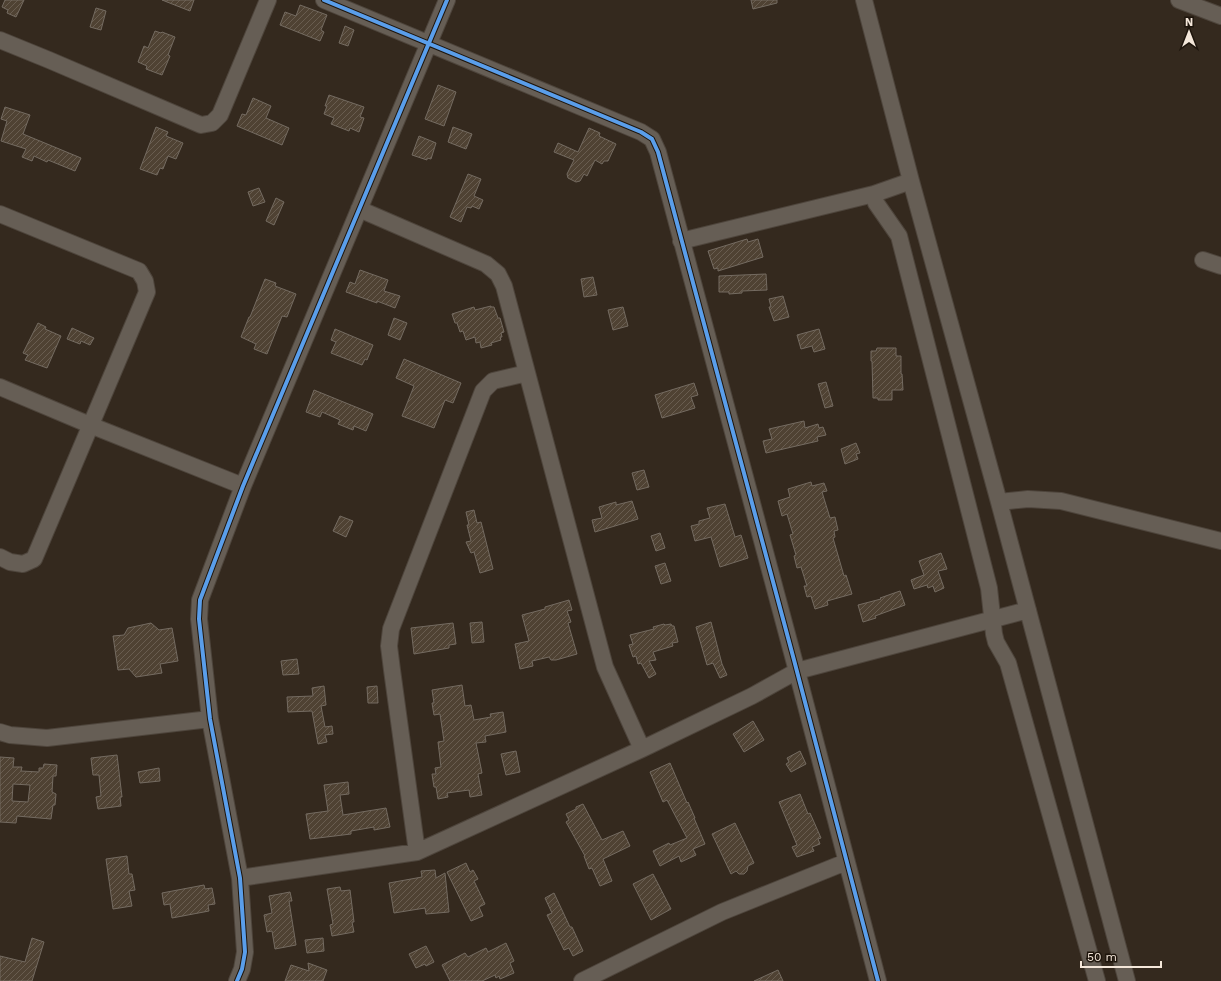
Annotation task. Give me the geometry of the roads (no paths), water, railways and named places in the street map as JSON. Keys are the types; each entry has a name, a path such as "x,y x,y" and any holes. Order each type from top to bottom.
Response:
{"street":[{"path":"0,40 201,125 212,122 220,115 268,0"},
{"path":"324,0 641,132 652,139 658,152 797,671 878,981"},
{"path":"237,981 242,969 245,952 240,878 210,719 199,619 200,600 243,486 447,0"},
{"path":"864,0 911,181 999,502 1127,981"},
{"path":"1178,0 1221,16"},
{"path":"681,241 874,194 911,181"},
{"path":"874,194 876,203 899,236 989,588 996,642 1008,663 1097,981"},
{"path":"359,209 486,264 498,274 504,286 606,667 642,749"},
{"path":"0,214 139,271 146,281 147,292 34,558 23,564 10,562 0,558"},
{"path":"1203,260 1221,266"},
{"path":"417,852 389,646 391,629 483,391 493,382 527,373"},
{"path":"0,387 90,425 243,486"},
{"path":"999,502 1028,499 1061,501 1221,541"},
{"path":"240,878 417,852 642,749 752,696 797,671 1028,610"},
{"path":"0,732 47,738 210,719"},
{"path":"582,981 722,912 846,862"}]}
